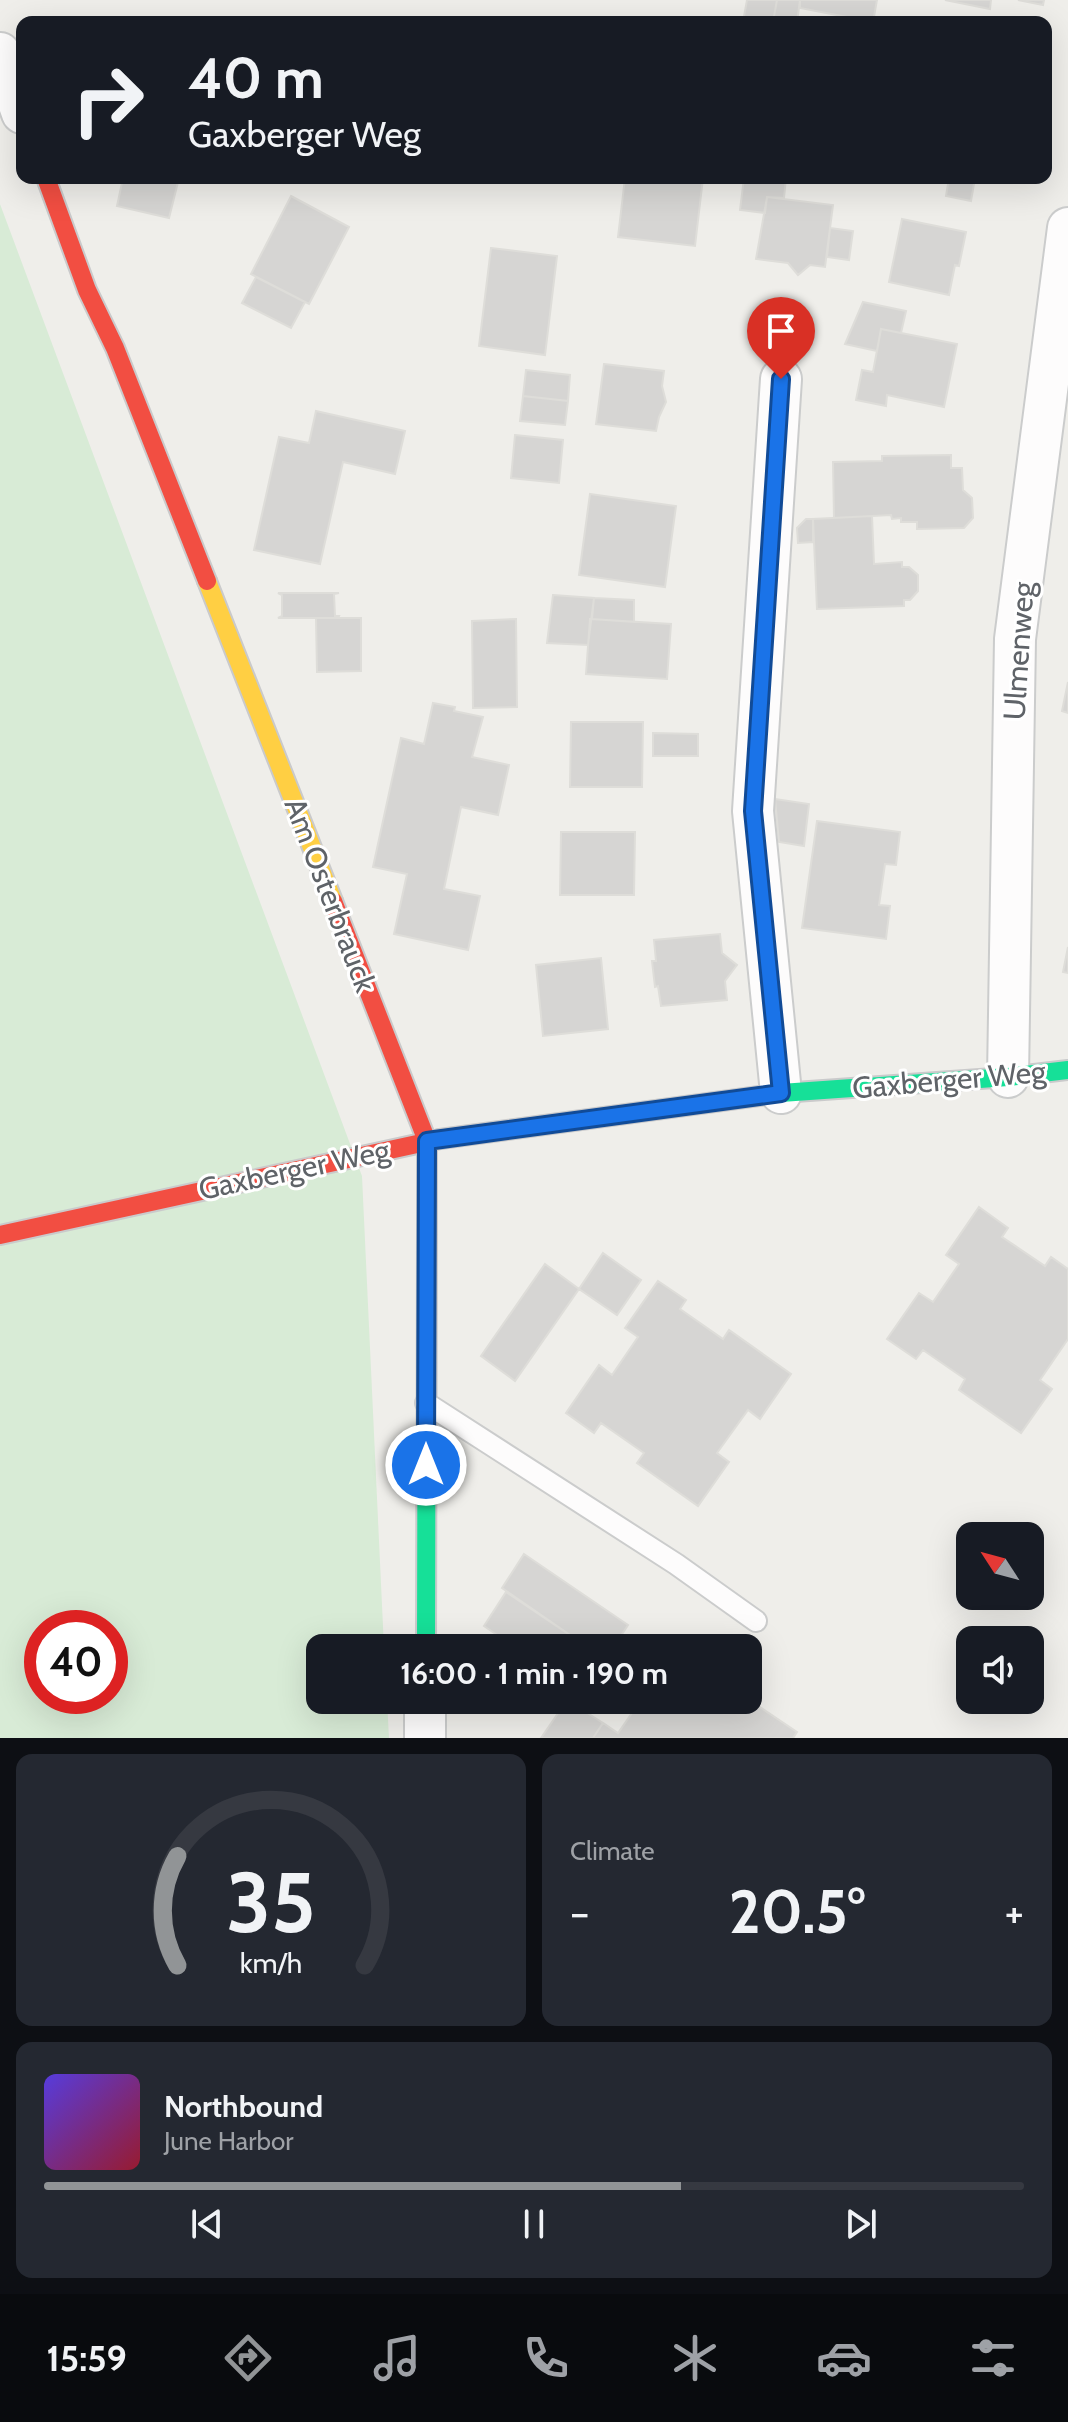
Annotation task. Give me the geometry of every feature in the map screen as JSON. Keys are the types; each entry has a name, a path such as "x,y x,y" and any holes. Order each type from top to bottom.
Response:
{"street":[{"path":"0,53 16,97"},
{"name":"Am Osterbrauck","path":"48,184 87,290 115,348 427,1141 426,1634"},
{"name":"Ulmenweg","path":"1008,1077 1015,639 1068,228"},
{"path":"781,379 753,811 781,1093"},
{"name":"Gaxberger Weg","path":"0,1235 427,1141 781,1093 1068,1070"},
{"path":"425,1714 425,1738"}],"lane":[{"path":"426,1403 676,1564 756,1621"}],"green space":[{"path":"0,204 362,1176 383,1634 306,1634 306,1714 388,1714 389,1738 0,1738"}],"building":[{"path":"747,0 777,0 774,16 744,16"},
{"path":"777,0 800,0 798,16 774,16"},
{"path":"800,0 877,0 874,16 842,16 800,8"},
{"path":"945,0 991,0 990,9"},
{"path":"1018,0 1044,0 1043,5"},
{"path":"122,184 178,184 169,218 117,206"},
{"path":"624,184 702,184 695,246 618,237"},
{"path":"743,184 785,184 784,198 767,197 765,213 740,210"},
{"path":"948,184 974,184 971,201 946,196"},
{"path":"291,196 349,227 309,304 251,274"},
{"path":"767,197 833,205 825,267 810,265 798,275 788,263 756,259"},
{"path":"902,219 966,232 949,295 889,282"},
{"path":"830,228 853,231 849,260 827,257"},
{"path":"491,248 557,256 545,355 479,346"},
{"path":"256,277 305,302 291,328 242,303"},
{"path":"863,302 906,311 901,333 881,329 877,351 845,344"},
{"path":"881,329 957,344 944,407 887,395 886,406 856,400 862,370 873,372"},
{"path":"604,364 664,371 662,386 666,402 656,431 596,424"},
{"path":"526,370 570,375 568,401 523,396"},
{"path":"523,396 568,401 565,425 520,421"},
{"path":"316,411 405,431 395,474 343,462 320,564 254,550 279,437 309,443"},
{"path":"515,435 563,440 559,483 511,478"},
{"path":"951,455 951,468 962,468 963,490 972,498 973,518 964,528 917,529 917,522 901,522 901,518 892,519 891,515 834,518 833,462 882,461 882,456"},
{"path":"590,494 676,506 665,587 579,575"},
{"path":"872,516 874,564 902,562 902,567 909,567 918,575 918,591 910,600 904,600 904,606 817,609 813,519"},
{"path":"806,519 813,519 813,542 798,543 797,528"},
{"path":"278,593 339,593 334,594 335,616 339,616 278,618 282,616 282,595"},
{"path":"553,595 594,598 588,645 547,643"},
{"path":"594,598 634,600 634,622 592,619"},
{"path":"316,618 361,618 361,671 317,672"},
{"path":"516,619 517,707 473,708 472,621"},
{"path":"590,619 671,624 667,679 586,674"},
{"path":"1068,682 1068,713 1062,711"},
{"path":"433,703 483,717 472,757 509,765 498,815 461,807 444,889 480,896 468,950 394,934 407,874 373,867 401,738 424,744"},
{"path":"571,722 643,722 642,787 570,787"},
{"path":"653,733 698,734 698,756 653,756"},
{"path":"775,799 809,804 804,846 779,842"},
{"path":"817,821 900,832 896,865 885,864 879,905 890,906 886,939 802,928"},
{"path":"561,832 635,832 634,895 560,895"},
{"path":"720,934 722,953 737,965 725,981 727,1000 661,1006 652,961 656,961 654,940"},
{"path":"1068,947 1068,973 1063,972"},
{"path":"601,958 608,1029 543,1036 536,965"},
{"path":"979,1207 1008,1228 1002,1237 1045,1266 1051,1257 1068,1269 1068,1339 1040,1380 1052,1389 1021,1433 959,1390 965,1379 923,1350 916,1359 887,1339 919,1293 933,1302 959,1264 946,1255"},
{"path":"603,1253 641,1280 617,1315 579,1289"},
{"path":"545,1264 579,1289 515,1381 481,1356"},
{"path":"658,1281 686,1300 680,1309 723,1339 729,1330 791,1374 760,1419 748,1410 717,1453 729,1462 698,1506 637,1463 644,1453 601,1423 594,1433 566,1413 599,1365 612,1375 638,1337 625,1328"},
{"path":"524,1554 628,1625 622,1634 569,1634 502,1588"},
{"path":"506,1592 568,1634 496,1634 484,1626"},
{"path":"762,1708 797,1732 793,1738 593,1738 603,1723 618,1733 631,1714 762,1714"},
{"path":"557,1714 589,1714 603,1723 593,1738 541,1738"}],"traffic: fast":[{"path":"440,1139 781,1093 1068,1070"},
{"path":"426,1634 427,1230"}],"traffic: slow":[{"path":"207,581 333,901"}],"traffic: jam":[{"path":"48,184 87,290 115,348 207,581"},
{"path":"333,901 427,1141 427,1230"},
{"path":"0,1235 440,1139"}],"route":[{"path":"426,1465 427,1141 781,1093 753,811 781,379"}]}
